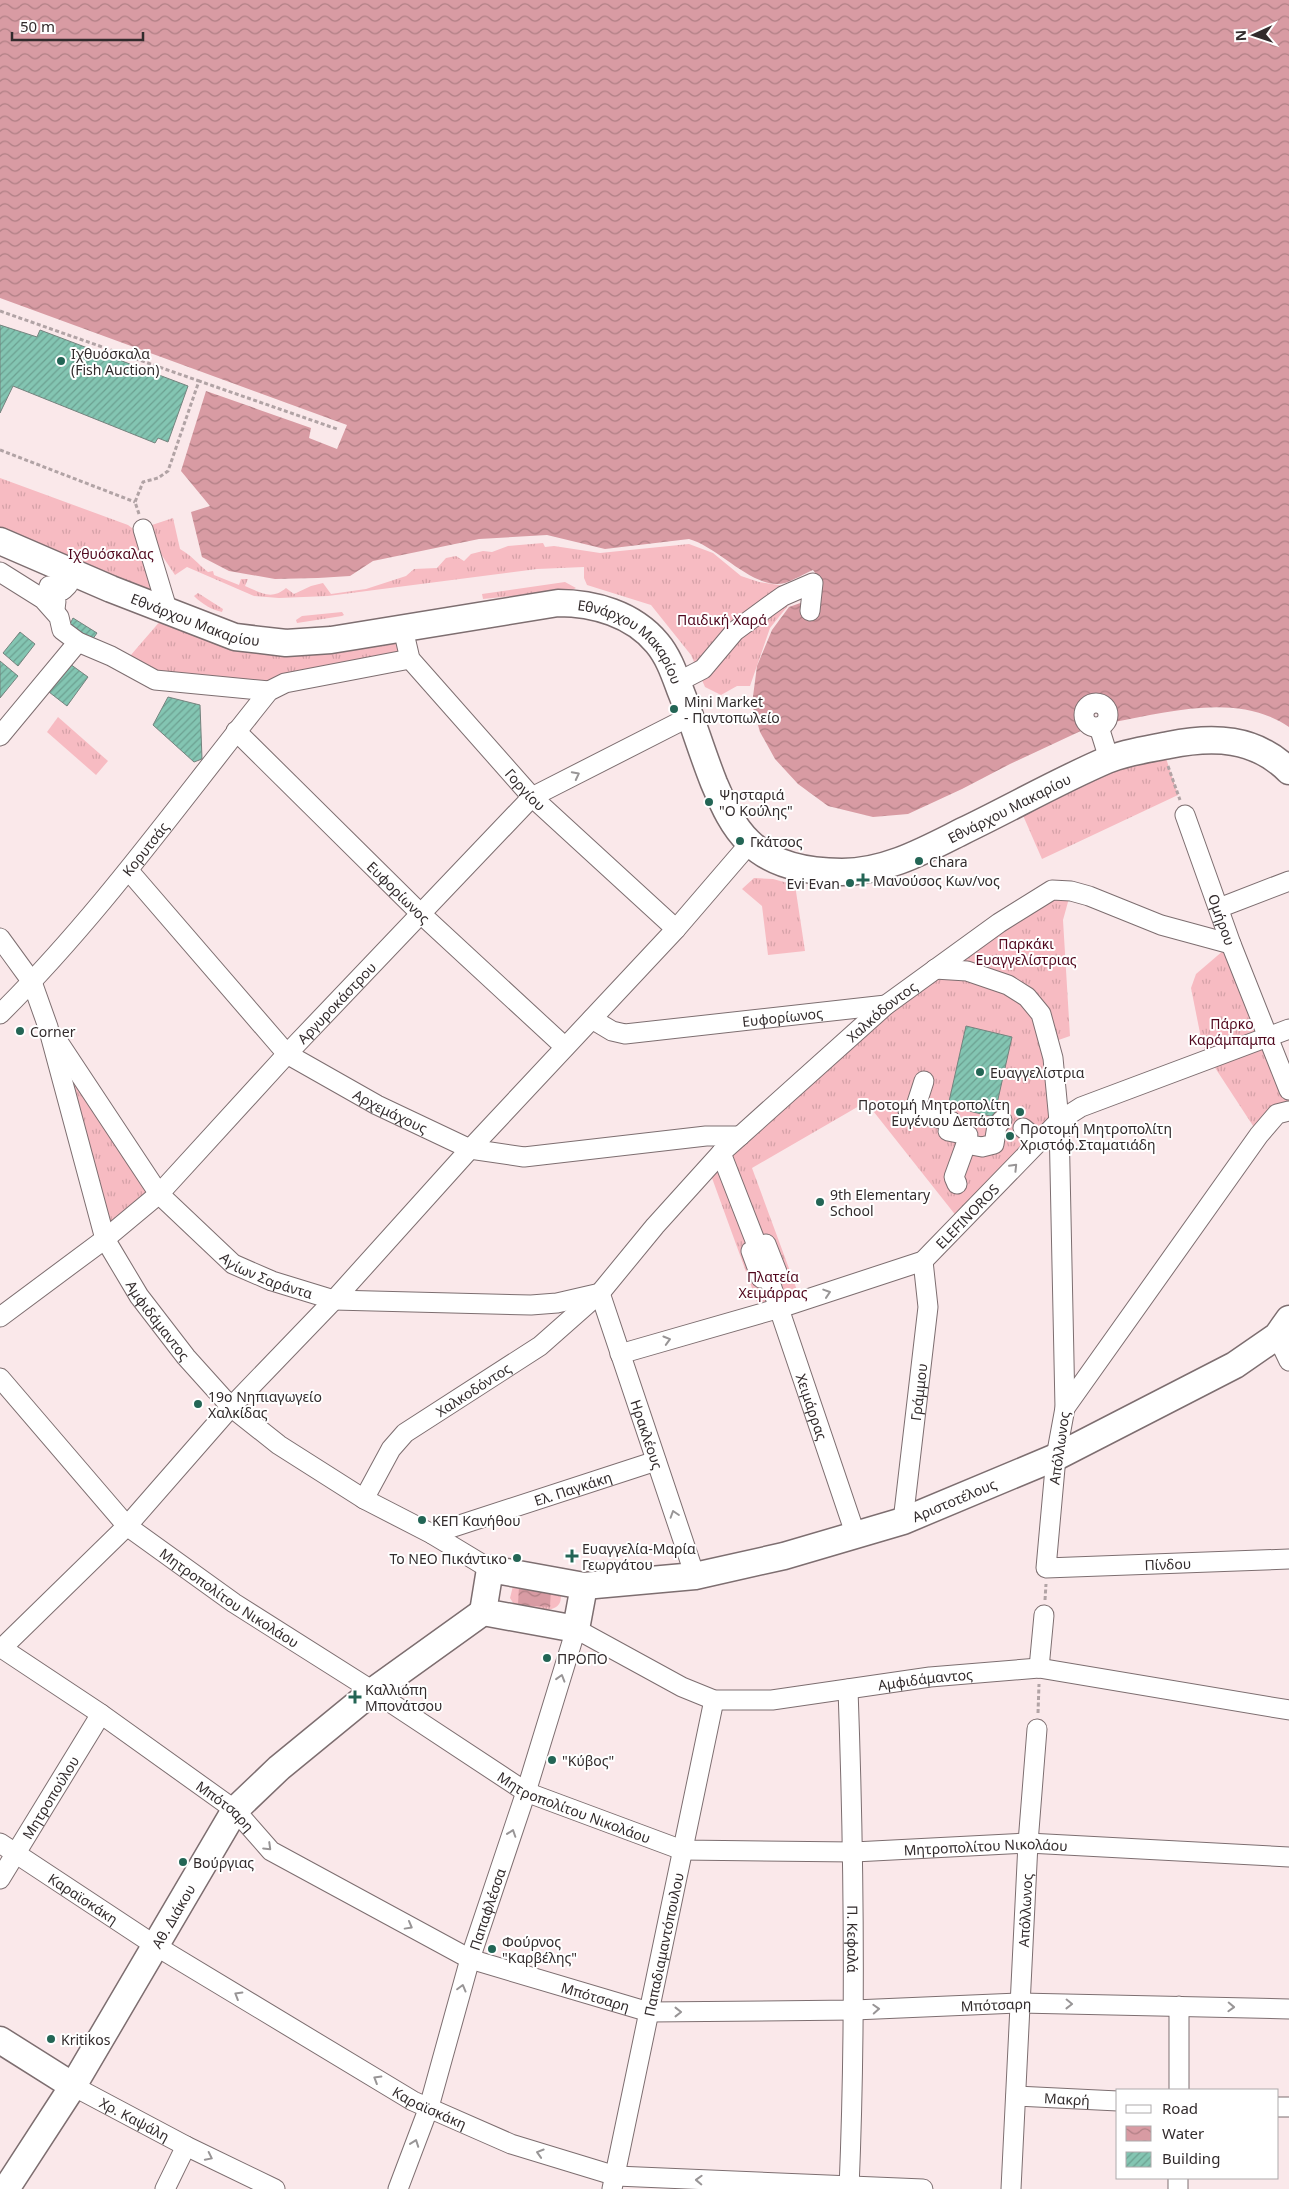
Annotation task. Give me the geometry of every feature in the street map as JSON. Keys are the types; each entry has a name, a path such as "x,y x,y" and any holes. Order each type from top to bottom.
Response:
{"street":[{"path":"143,529 168,612"},
{"name":"Εθνάρχου Μακαρίου","path":"0,541 65,570 234,638 286,643 331,640 540,605 576,603 594,606 624,618 656,643 678,682 724,806 740,832 750,843 781,862 812,871 846,872 880,867 928,849 1109,759 1162,746 1198,739 1221,739 1251,746 1274,759 1289,771"},
{"path":"54,612 56,601 48,590 49,586 64,590 68,585 61,580 65,570"},
{"path":"0,572 43,599 59,617 62,630 78,642 111,656 155,680 277,687 410,659"},
{"path":"678,682 702,670 735,631 769,606 783,596 813,583 810,611"},
{"name":"Γοργίου","path":"403,629 410,659 532,797 676,929"},
{"path":"0,736 78,642"},
{"name":"Κορυτσάς","path":"0,1014 32,982 128,871 236,732 277,687"},
{"name":"Αργυροκάστρου","path":"0,1317 105,1239 160,1194 287,1054 532,797 691,716"},
{"path":"1099,727 1109,759"},
{"name":"Ευφορίωνος","path":"236,732 422,914 565,1047"},
{"name":"Ομήρου","path":"1186,815 1231,944 1289,1090"},
{"path":"1,1647 127,1526 231,1408 334,1300 470,1150 676,929 750,843"},
{"name":"Αρχεμάχους","path":"128,871 287,1054 377,1105 470,1150 524,1157 706,1136 740,1136"},
{"path":"1219,908 1289,881"},
{"name":"Χαλκόδοντος","path":"600,1293 655,1226 722,1153 886,1005 999,923 1052,890 1071,891 1089,896 1161,925 1231,944"},
{"name":"Αμφιδάμαντος","path":"0,938 32,982 48,1027 105,1239 139,1296 186,1357 231,1408 279,1445 364,1499 432,1534 490,1569"},
{"name":"Απόλλωνος","path":"935,969 967,971 990,978 1027,997 1036,1005 1045,1025 1053,1058 1058,1121 1065,1408 1056,1456 1046,1568"},
{"name":"Ευφορίωνος","path":"592,1019 612,1031 625,1034 886,1005"},
{"name":"Αγίων Σαράντα","path":"48,1027 160,1194 233,1264 272,1281 334,1300 531,1305 557,1303 600,1293"},
{"name":"ELEFINOROS","path":"620,1354 780,1308 923,1262 967,1193 1039,1141 1058,1121 1081,1107 1289,1029"},
{"path":"924,1081 911,1112 951,1121 948,1131 968,1135 954,1176 967,1193"},
{"path":"1065,1408 1259,1135 1277,1114 1289,1111"},
{"path":"966,1144 982,1147 994,1144 997,1126 1002,1120"},
{"path":"1023,1128 1039,1141"},
{"name":"Χειμάρρας","path":"722,1153 758,1248 751,1251 761,1278 768,1276 780,1308 856,1536"},
{"name":"Γράμμου","path":"903,1521 928,1307 923,1262"},
{"name":"Ηρακλέους","path":"600,1293 695,1576"},
{"name":"Χαλκοδόντος","path":"364,1499 391,1449 405,1433 540,1346 600,1293"},
{"path":"1283,1328 1289,1361"},
{"name":"Αριστοτέλους","path":"490,1569 584,1586 695,1576 784,1556 856,1536 903,1521 1056,1456 1235,1365 1283,1328"},
{"name":"Μητροπολίτου Νικολάου","path":"0,1378 127,1526 234,1603 373,1691 526,1792 682,1850 854,1852 1028,1843 1289,1857"},
{"name":"Ελ. Παγκάκη","path":"432,1534 656,1461"},
{"name":"Πίνδου","path":"1046,1568 1289,1559"},
{"path":"490,1569 482,1612 576,1629 584,1586"},
{"name":"Αθ. Διάκου","path":"6,2189 73,2086 236,1810 279,1768 373,1691 482,1612"},
{"path":"1039,1668 1044,1615"},
{"name":"Αμφιδάμαντος","path":"576,1629 682,1687 714,1700 772,1700 930,1677 1039,1668 1289,1710"},
{"name":"Παπαφλέσσα","path":"398,2189 429,2107 470,1959 526,1792 576,1629"},
{"name":"Μπότσαρη","path":"1,1647 101,1714 236,1810 271,1851 470,1959 649,2012 854,2010 1020,2003 1289,2009"},
{"name":"Π. Κεφαλά","path":"848,1689 854,1852 854,2010 849,2188"},
{"name":"Παπαδιαμαντόπουλου","path":"614,2183 714,1700"},
{"name":"Μητροπούλου","path":"0,1879 101,1714"},
{"name":"Απόλλωνος","path":"1011,2189 1028,1843 1037,1730"},
{"name":"Καραϊσκάκη","path":"0,1844 156,1946 414,2101 511,2144 614,2183 923,2189"},
{"path":"1179,2006 1179,2089"},
{"name":"Χρ. Καψάλη","path":"0,2040 73,2086 186,2146 275,2189"},
{"name":"Μακρή","path":"1016,2096 1116,2101"},
{"path":"165,2189 186,2146"}],"path":[{"path":"0,311 199,382 337,428"},
{"path":"143,529 135,502 142,482 158,478 168,472 199,382"},
{"path":"0,450 135,502"},
{"path":"1162,746 1186,815"},
{"path":"1044,1615 1046,1568"},
{"path":"1037,1730 1039,1668"}],"green space":[{"name":"Ιχθυόσκαλας","path":"0,478 128,525 146,539 168,612 0,541"},
{"name":"Παιδική Χαρά","path":"173,518 180,549 208,572 213,571 214,575 239,585 241,579 248,579 245,586 270,595 281,592 286,588 294,594 323,583 331,594 366,589 406,576 414,569 437,568 446,558 456,556 464,561 471,554 483,551 492,552 508,546 543,543 545,547 554,546 600,553 689,544 713,553 741,576 759,582 786,586 791,602 770,628 750,686 737,686 721,695 705,687 691,655 651,605 587,585 584,578 584,567 537,569 328,596 279,598 254,596 187,567 175,575 159,551 149,526"},
{"path":"565,582 576,588 572,590 483,599 482,594"},
{"path":"198,593 223,609 222,612 200,602 194,596"},
{"path":"168,612 235,637 403,629 410,659 285,683 155,680 124,663"},
{"path":"342,612 344,615 342,616 297,623 296,620 302,616"},
{"path":"58,717 108,761 96,775 47,732"},
{"path":"1162,746 1178,795 1042,859 1018,804"},
{"path":"754,878 773,879 795,885 805,951 768,955 762,906 742,889"},
{"path":"1071,891 1063,920 1070,1036 1050,1043 1059,1121 961,1222 866,1102 752,1168 801,1301 761,1313 708,1167 721,1153 999,923"},
{"name":"Πάρκο Καράμπαμπα","path":"1231,944 1289,1090 1289,1111 1259,1135 1210,1060 1202,1043 1191,988 1196,974"},
{"path":"48,1027 159,1194 105,1239"},
{"path":"513,1586 560,1591 561,1600 553,1609 546,1610 515,1606 510,1598"}],"water":[{"path":"0,0 1289,0 1289,727 1269,716 1248,710 1226,707 1180,710 1114,722 1108,704 1100,700 1088,700 1082,715 1085,729 908,814 873,817 828,806 798,784 775,759 760,732 752,704 757,666 772,630 789,607 806,601 812,615 822,582 813,570 785,583 773,584 749,575 712,550 689,539 605,549 547,535 479,539 373,561 350,576 275,579 229,571 202,557 191,512 210,506 181,471 206,391 311,428 309,438 337,449 347,425 0,298"},
{"path":"519,1586 551,1588 550,1607 518,1605"}],"building":[{"name":"Ιχθυόσκαλα (Fish Auction)","path":"0,325 37,337 40,330 188,386 168,442 158,438 155,443 13,386 0,413"},
{"path":"73,618 97,633 92,640 69,626"},
{"path":"20,632 35,644 18,666 3,653"},
{"path":"0,661 18,676 0,698"},
{"path":"70,664 88,677 67,706 49,692"},
{"path":"168,697 200,705 202,759 194,762 153,725"},
{"name":"Ευαγγελίστρια","path":"966,1026 1012,1037 994,1117 948,1106"}],"place":[{"name":"Ιχθυόσκαλα (Fish Auction)","path":"61,361"},
{"name":"Mini Market - Παντοπωλείο","path":"674,709"},
{"name":"Ψησταριά \"Ο Κούλης\"","path":"709,802"},
{"name":"Γκάτσος","path":"740,841"},
{"name":"Chara","path":"919,861"},
{"name":"Μανούσος Κων/νος","path":"863,880"},
{"name":"Evi Evan","path":"850,883"},
{"name":"Corner","path":"20,1031"},
{"name":"Ευαγγελίστρια","path":"980,1072"},
{"name":"Προτομή Μητροπολίτη Ευγένιου Δεπάστα","path":"1020,1112"},
{"name":"Προτομή Μητροπολίτη Χριστόφ.Σταματιάδη","path":"1010,1136"},
{"name":"9th Elementary School","path":"820,1202"},
{"name":"19ο Νηπιαγωγείο Χαλκίδας","path":"198,1404"},
{"name":"ΚΕΠ Κανήθου","path":"422,1520"},
{"name":"Ευαγγελία-Μαρία Γεωργάτου","path":"572,1556"},
{"name":"Το ΝΕΟ Πικάντικο","path":"517,1558"},
{"name":"ΠΡΟΠΟ","path":"547,1658"},
{"name":"Καλλιόπη Μπονάτσου","path":"355,1697"},
{"name":"\"Κύβος\"","path":"552,1760"},
{"name":"Βούργιας","path":"183,1862"},
{"name":"Φούρνος \"Καρβέλης\"","path":"492,1949"},
{"name":"Kritikos","path":"51,2039"}],"park label":[{"name":"Παρκάκι Ευαγγελίστριας","path":"1026,952"},
{"name":"Πλατεία Χειμάρρας","path":"773,1284"}]}
